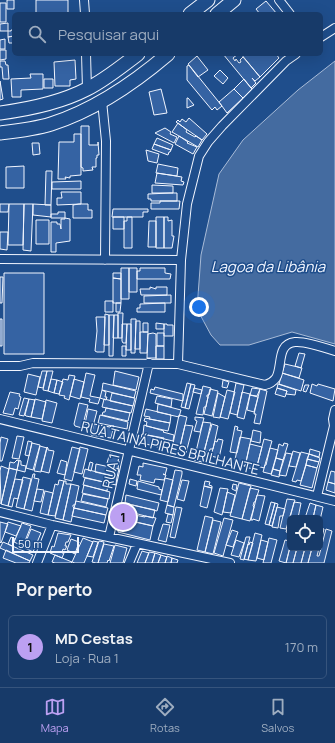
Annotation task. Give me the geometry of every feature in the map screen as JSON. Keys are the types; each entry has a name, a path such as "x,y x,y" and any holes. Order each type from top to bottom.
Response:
{"main road":[{"path":"193,12 208,0"},
{"path":"219,12 234,0"},
{"path":"0,114 26,110 54,102 87,89 115,72 135,56"},
{"path":"0,133 50,124 76,115 102,101 149,70 166,56"}],"street":[{"path":"84,0 85,12"},
{"path":"279,0 288,12"},
{"path":"323,36 335,28"},
{"path":"86,56 87,89"},
{"path":"178,364 181,260 187,204 200,156 208,142 222,126 286,61 293,56"},
{"path":"102,101 106,141 105,260"},
{"path":"0,259 181,260"},
{"path":"0,366 20,366 33,363 178,364 265,385 271,383 276,378 283,348 287,344 296,341 335,351"},
{"name":"RUA 1","path":"109,537 149,364"},
{"path":"317,496 335,426 333,419 335,410"},
{"name":"RUA TAINÁ PIRES BRILHANTE","path":"0,419 335,501"},
{"path":"0,512 137,544 230,563"},
{"path":"37,563 52,525"},
{"path":"129,563 137,544"}],"water":[{"name":"Lagoa da Libânia","path":"335,61 335,344 292,332 249,345 220,345 211,335 197,309 201,255 219,174 243,140 298,90"}],"building":[{"path":"7,0 14,0 14,9 7,9"},
{"path":"36,0 68,0 68,12 36,12"},
{"path":"266,1 275,12 258,12 256,9"},
{"path":"0,3 6,3 6,22 0,22"},
{"path":"8,23 8,31 0,31 0,24"},
{"path":"12,30 12,36 8,37 8,31"},
{"path":"12,36 12,43 9,43 8,37"},
{"path":"5,39 5,49 0,49 0,40"},
{"path":"0,50 6,50 6,59 0,60"},
{"path":"197,56 208,70 198,77 188,64"},
{"path":"225,56 236,56 233,58 239,63 243,57 260,77 255,81 252,78 256,83 251,88"},
{"path":"243,56 278,56 279,58 260,77"},
{"path":"75,60 76,79 70,80 70,86 55,86 54,62"},
{"path":"0,61 5,61 6,65 8,65 9,79 3,79"},
{"path":"189,65 222,106 217,110 215,107 212,110 187,80 187,66"},
{"path":"220,70 228,78 223,84 214,76"},
{"path":"30,74 43,74 43,89 21,90 21,97 12,97 11,79 31,78"},
{"path":"44,79 53,79 53,88 44,88"},
{"path":"244,79 252,89 243,98 234,89"},
{"path":"0,81 3,99 0,100"},
{"path":"161,89 167,113 154,115 149,92"},
{"path":"234,89 243,98 227,113 219,102"},
{"path":"187,98 194,105 187,108"},
{"path":"189,118 207,134 202,140 176,122 178,120 180,122 182,119 186,122"},
{"path":"178,123 187,130 186,132 202,140 198,147 172,132"},
{"path":"81,126 89,126 89,145 98,145 98,142 99,155 97,155 96,158 96,167 92,167 93,170 83,171 83,168 81,167"},
{"path":"165,128 171,132 170,134 177,137 174,143 155,133"},
{"path":"74,134 81,134 81,175 70,176 70,178 65,177 66,179 58,179 59,142 74,142"},
{"path":"179,136 188,142 187,143 197,147 193,154 175,144"},
{"path":"157,138 173,145 171,150 154,144"},
{"path":"32,143 39,143 40,154 33,155"},
{"path":"154,144 171,150 168,155 152,149"},
{"path":"146,150 159,154 157,163 148,161"},
{"path":"158,164 178,168 177,176 156,173"},
{"path":"24,166 24,188 6,188 6,167"},
{"path":"46,171 52,171 51,205 45,205"},
{"path":"157,173 182,177 181,181 184,182 183,185 155,183"},
{"path":"81,181 81,189 52,189 52,182"},
{"path":"152,185 173,186 173,193 152,193"},
{"path":"61,192 81,192 81,204 57,205 57,198 62,198"},
{"path":"177,193 177,201 151,201 151,199 148,199 148,194"},
{"path":"160,201 180,201 179,209 151,209 151,203 160,203"},
{"path":"0,204 9,204 8,212 0,212"},
{"path":"9,204 24,204 23,245 8,245"},
{"path":"24,204 33,204 31,251 23,250"},
{"path":"33,204 51,205 51,217 33,215"},
{"path":"88,204 88,210 92,210 92,218 73,218 73,205"},
{"path":"113,209 148,209 148,212 143,212 143,217 112,217"},
{"path":"58,212 65,212 65,218 51,218 51,214 58,214"},
{"path":"113,217 124,217 124,229 113,229"},
{"path":"127,217 132,217 132,248 124,248 124,221 127,221"},
{"path":"156,217 164,217 164,248 156,248"},
{"path":"164,217 168,217 168,221 172,220 172,236 174,236 172,248 164,248"},
{"path":"61,219 70,219 70,241 56,243 56,252 51,252 51,222 57,222 57,224 60,224 61,229"},
{"path":"36,220 49,220 49,244 36,244"},
{"path":"149,221 156,221 156,247 148,247"},
{"path":"0,232 8,232 7,250 0,249"},
{"path":"121,268 129,268 129,299 121,299"},
{"path":"129,268 137,268 137,292 129,292"},
{"path":"140,268 165,268 165,273 171,274 170,279 137,279 137,271 140,271"},
{"path":"4,273 44,273 44,354 4,354"},
{"path":"113,273 121,273 121,279 113,278"},
{"path":"0,277 3,277 2,303 0,303"},
{"path":"113,278 121,279 121,303 113,303"},
{"path":"150,287 156,289 156,287 167,287 167,295 141,295 140,289 150,289"},
{"path":"171,295 171,303 144,303 144,296"},
{"path":"105,301 113,301 113,312 105,312"},
{"path":"116,303 121,303 120,312 116,312"},
{"path":"165,303 165,312 137,312 137,308 140,308 140,304"},
{"path":"118,313 123,313 122,338 118,338"},
{"path":"105,314 109,315 109,345 104,345"},
{"path":"109,315 114,315 113,356 109,356"},
{"path":"114,315 118,315 118,338 113,338"},
{"path":"96,317 105,317 104,352 95,351 97,331"},
{"path":"0,319 2,319 2,346 0,346"},
{"path":"131,319 136,319 135,353 131,353"},
{"path":"136,321 140,321 140,349 135,349"},
{"path":"143,323 148,323 148,332 143,332"},
{"path":"156,323 164,324 164,329 156,329"},
{"path":"122,324 127,324 126,343 123,343 122,341"},
{"path":"127,324 131,324 131,350 126,350"},
{"path":"164,324 173,325 173,336 164,336"},
{"path":"140,332 148,332 147,353 140,353"},
{"path":"157,333 164,333 164,346 157,346"},
{"path":"148,334 156,334 156,358 147,358"},
{"path":"122,346 126,346 126,356 122,356"},
{"path":"156,346 164,346 164,359 156,359"},
{"path":"299,353 305,354 301,368 295,366"},
{"path":"285,364 302,368 299,378 282,373"},
{"path":"42,371 47,371 43,388 38,387"},
{"path":"47,371 53,371 48,391 43,390"},
{"path":"115,371 139,377 136,390 113,385"},
{"path":"86,373 95,375 90,396 100,398 98,404 89,402 90,399 81,397"},
{"path":"282,373 304,380 301,391 279,384"},
{"path":"28,374 40,377 36,395 24,392"},
{"path":"69,375 75,376 69,400 64,398 65,396 59,395 63,379 68,380"},
{"path":"51,379 57,380 54,393 48,391"},
{"path":"74,379 84,382 80,399 70,396"},
{"path":"57,380 63,382 59,394 54,393"},
{"path":"223,380 229,382 227,388 222,387"},
{"path":"103,383 136,391 134,398 102,390"},
{"path":"187,383 191,384 185,408 181,407"},
{"path":"236,383 244,385 237,415 230,413"},
{"path":"191,384 195,385 189,409 185,408"},
{"path":"278,384 296,390 295,395 286,394 287,391 277,388"},
{"path":"312,384 317,386 318,384 335,389 333,401 310,393"},
{"path":"305,385 309,385 306,392 303,391"},
{"path":"203,386 211,388 209,395 207,395 206,407 204,407 203,415 196,414"},
{"path":"155,387 183,394 183,401 150,393 151,389 154,390"},
{"path":"194,388 202,390 201,394 193,392"},
{"path":"252,388 260,389 257,396 250,395"},
{"path":"277,388 287,391 285,397 275,394"},
{"path":"210,389 218,391 212,416 204,414"},
{"path":"260,389 267,391 260,424 254,423 256,414 254,414"},
{"path":"102,390 106,392 106,400 100,398"},
{"path":"227,390 235,392 228,419 220,417"},
{"path":"10,392 20,394 19,396 21,397 18,409 15,408 13,415 3,413"},
{"path":"242,392 250,394 244,419 237,417"},
{"path":"112,393 135,398 133,406 110,401"},
{"path":"218,393 225,397 220,418 213,417"},
{"path":"250,395 258,397 254,412 247,410"},
{"path":"157,396 172,399 171,407 155,403"},
{"path":"24,398 29,399 24,416 19,415"},
{"path":"29,399 35,400 31,417 25,415"},
{"path":"35,399 46,402 42,419 31,417"},
{"path":"104,399 133,406 131,413 102,407"},
{"path":"46,400 57,403 52,423 42,421"},
{"path":"79,403 88,405 82,428 75,426 74,424"},
{"path":"158,404 181,410 179,417 157,412"},
{"path":"106,408 130,413 128,421 102,415"},
{"path":"88,409 97,411 93,426 85,424"},
{"path":"146,409 171,415 170,423 149,419 150,417 144,416"},
{"path":"100,415 128,422 127,429 98,423"},
{"path":"179,415 187,417 178,455 171,453"},
{"path":"195,417 204,418 200,432 194,431 197,421 195,420"},
{"path":"145,418 170,423 168,431 146,426 147,422 144,421"},
{"path":"203,422 211,423 202,462 194,460"},
{"path":"94,424 110,427 114,426 111,438 91,435"},
{"path":"212,424 218,426 213,449 210,449 209,453 204,451"},
{"path":"144,425 174,435 173,441 143,434"},
{"path":"185,425 193,426 186,453 179,451"},
{"path":"235,426 238,427 237,430 242,431 237,453 230,452"},
{"path":"253,430 261,432 260,443 251,441"},
{"path":"142,434 164,438 162,448 142,443"},
{"path":"17,436 24,437 19,459 12,458"},
{"path":"1,437 8,439 2,461 0,461 0,443"},
{"path":"240,437 251,439 245,466 234,464"},
{"path":"218,439 223,440 219,458 211,456 215,441 217,442"},
{"path":"264,439 272,441 264,468 257,466"},
{"path":"28,441 32,442 29,456 25,455"},
{"path":"32,443 40,445 33,470 26,468"},
{"path":"284,443 288,444 283,460 276,458 279,444 283,446"},
{"path":"250,444 262,447 257,466 254,465 253,469 245,467"},
{"path":"40,446 47,448 41,472 34,471"},
{"path":"47,447 48,450 54,451 49,473 41,471"},
{"path":"72,447 80,449 72,481 64,479"},
{"path":"80,447 88,449 82,474 74,472"},
{"path":"270,448 278,450 271,474 263,472"},
{"path":"310,449 320,452 319,457 309,454"},
{"path":"293,451 300,453 296,467 289,466"},
{"path":"301,452 309,454 301,481 297,480 296,482 292,481"},
{"path":"110,453 119,457 118,469 111,467 112,464 107,463"},
{"path":"286,453 292,454 286,476 279,475"},
{"path":"309,454 320,458 319,462 307,459"},
{"path":"276,458 283,460 280,471 273,469"},
{"path":"307,459 319,462 317,468 306,465"},
{"path":"17,460 19,461 17,470 9,468 10,462 14,463"},
{"path":"19,460 21,461 21,465 26,466 25,472 17,470"},
{"path":"61,460 67,462 65,475 57,473"},
{"path":"90,462 93,463 91,471 88,470"},
{"path":"143,463 167,468 164,480 155,479 154,483 140,480 141,475 137,475 139,466 143,467"},
{"path":"96,464 119,469 117,477 95,472"},
{"path":"306,465 317,468 312,488 300,485"},
{"path":"1,466 9,469 1,504 0,471"},
{"path":"9,468 17,470 8,506 1,504"},
{"path":"85,469 117,477 116,485 83,477"},
{"path":"273,469 280,471 279,477 271,475"},
{"path":"175,470 182,471 182,474 174,507 167,505"},
{"path":"331,471 335,472 335,484 328,482"},
{"path":"33,474 35,474 34,478 39,479 32,511 24,509"},
{"path":"23,477 31,479 24,509 16,507"},
{"path":"85,478 108,483 107,491 83,485"},
{"path":"165,478 173,480 168,502 160,500"},
{"path":"15,479 23,480 18,499 14,498 12,507 8,506"},
{"path":"130,479 137,481 136,486 129,484"},
{"path":"59,480 64,481 55,516 48,515 55,484 58,485"},
{"path":"182,480 189,481 184,501 177,499"},
{"path":"64,481 66,481 66,484 71,484 63,520 55,518"},
{"path":"138,481 159,487 159,489 162,490 161,495 137,489"},
{"path":"205,481 210,482 209,485 212,486 212,488 204,486"},
{"path":"328,482 335,484 335,493 326,490"},
{"path":"239,483 251,486 242,519 230,516"},
{"path":"71,484 79,486 75,505 73,505 74,508 71,522 63,520"},
{"path":"233,484 237,485 236,491 232,489"},
{"path":"84,485 110,492 109,499 82,493"},
{"path":"204,486 212,488 207,508 200,506"},
{"path":"220,488 228,489 222,515 214,512"},
{"path":"250,488 259,490 254,502 250,521 242,519"},
{"path":"37,489 44,490 41,502 34,501"},
{"path":"45,491 53,493 48,515 40,513"},
{"path":"227,492 235,495 231,513 223,512"},
{"path":"83,494 108,499 106,507 81,501"},
{"path":"126,495 159,503 157,511 125,503"},
{"path":"257,495 265,496 259,521 253,519 251,520"},
{"path":"287,499 295,500 290,515 287,515 286,529 280,528"},
{"path":"76,501 108,508 106,515 74,508"},
{"path":"271,502 275,503 269,525 265,524"},
{"path":"294,502 301,503 299,515 291,515"},
{"path":"275,503 278,504 272,526 269,525"},
{"path":"310,503 316,505 314,515 306,515"},
{"path":"132,505 155,510 153,518 130,512"},
{"path":"167,505 174,507 173,515 165,513"},
{"path":"316,505 323,507 321,515 314,515"},
{"path":"176,507 182,508 175,538 170,537"},
{"path":"277,507 285,509 283,516 280,516 278,528 272,527"},
{"path":"74,508 106,515 104,523 72,516"},
{"path":"121,514 156,518 153,526 120,518"},
{"path":"168,514 173,515 171,523 166,522"},
{"path":"205,516 213,518 205,552 197,550"},
{"path":"224,518 233,520 223,556 214,553"},
{"path":"121,519 153,526 150,540 118,532"},
{"path":"213,520 221,522 213,554 205,552"},
{"path":"0,522 8,524 1,543 0,542"},
{"path":"8,522 21,526 16,536 5,532"},
{"path":"22,523 31,526 23,546 14,542"},
{"path":"163,524 170,525 166,542 158,540"},
{"path":"31,529 41,533 33,552 25,548 25,544"},
{"path":"326,529 332,531 324,563 308,563 311,551 318,551 317,556 319,556 320,551 323,551 323,541"},
{"path":"232,530 238,532 233,547 226,545"},
{"path":"58,533 71,535 68,542 66,542 65,546 67,546 65,550 63,549 62,553 64,553 62,558 50,553 52,546 54,547"},
{"path":"255,533 262,535 256,561 248,560"},
{"path":"11,537 15,539 12,546 8,544"},
{"path":"246,537 250,537 244,560 240,559"},
{"path":"83,538 93,542 84,563 72,562"},
{"path":"269,538 277,540 271,563 263,563"},
{"path":"71,539 79,542 75,554 67,550"},
{"path":"236,540 244,543 239,557 231,555"},
{"path":"261,540 268,542 264,560 257,558"},
{"path":"285,540 287,540 287,551 289,551 286,563 279,561"},
{"path":"93,541 98,542 93,557 87,556"},
{"path":"99,541 104,542 98,563 96,563 92,562"},
{"path":"3,542 33,555 30,561 0,548"},
{"path":"250,542 253,543 248,560 244,559 248,544 249,545"},
{"path":"104,544 114,546 109,561 108,560 107,563 98,563"},
{"path":"115,545 127,548 123,563 110,563"},
{"path":"6,550 30,561 29,563 16,563 3,558"},
{"path":"142,551 149,553 145,563 137,563"},
{"path":"289,551 296,551 293,563 286,563"},
{"path":"296,551 304,551 301,563 293,563"},
{"path":"304,551 311,551 308,563 301,563"},
{"path":"149,552 155,553 152,563 145,563"},
{"path":"155,553 161,555 158,563 152,563"},
{"path":"55,555 72,562 52,562"},
{"path":"161,555 167,557 165,563 158,563"},
{"path":"167,556 172,558 171,563 165,563"},
{"path":"172,558 178,560 177,563 171,563"}],"place":[{"name":"MD Cestas","path":"123,517"}]}
